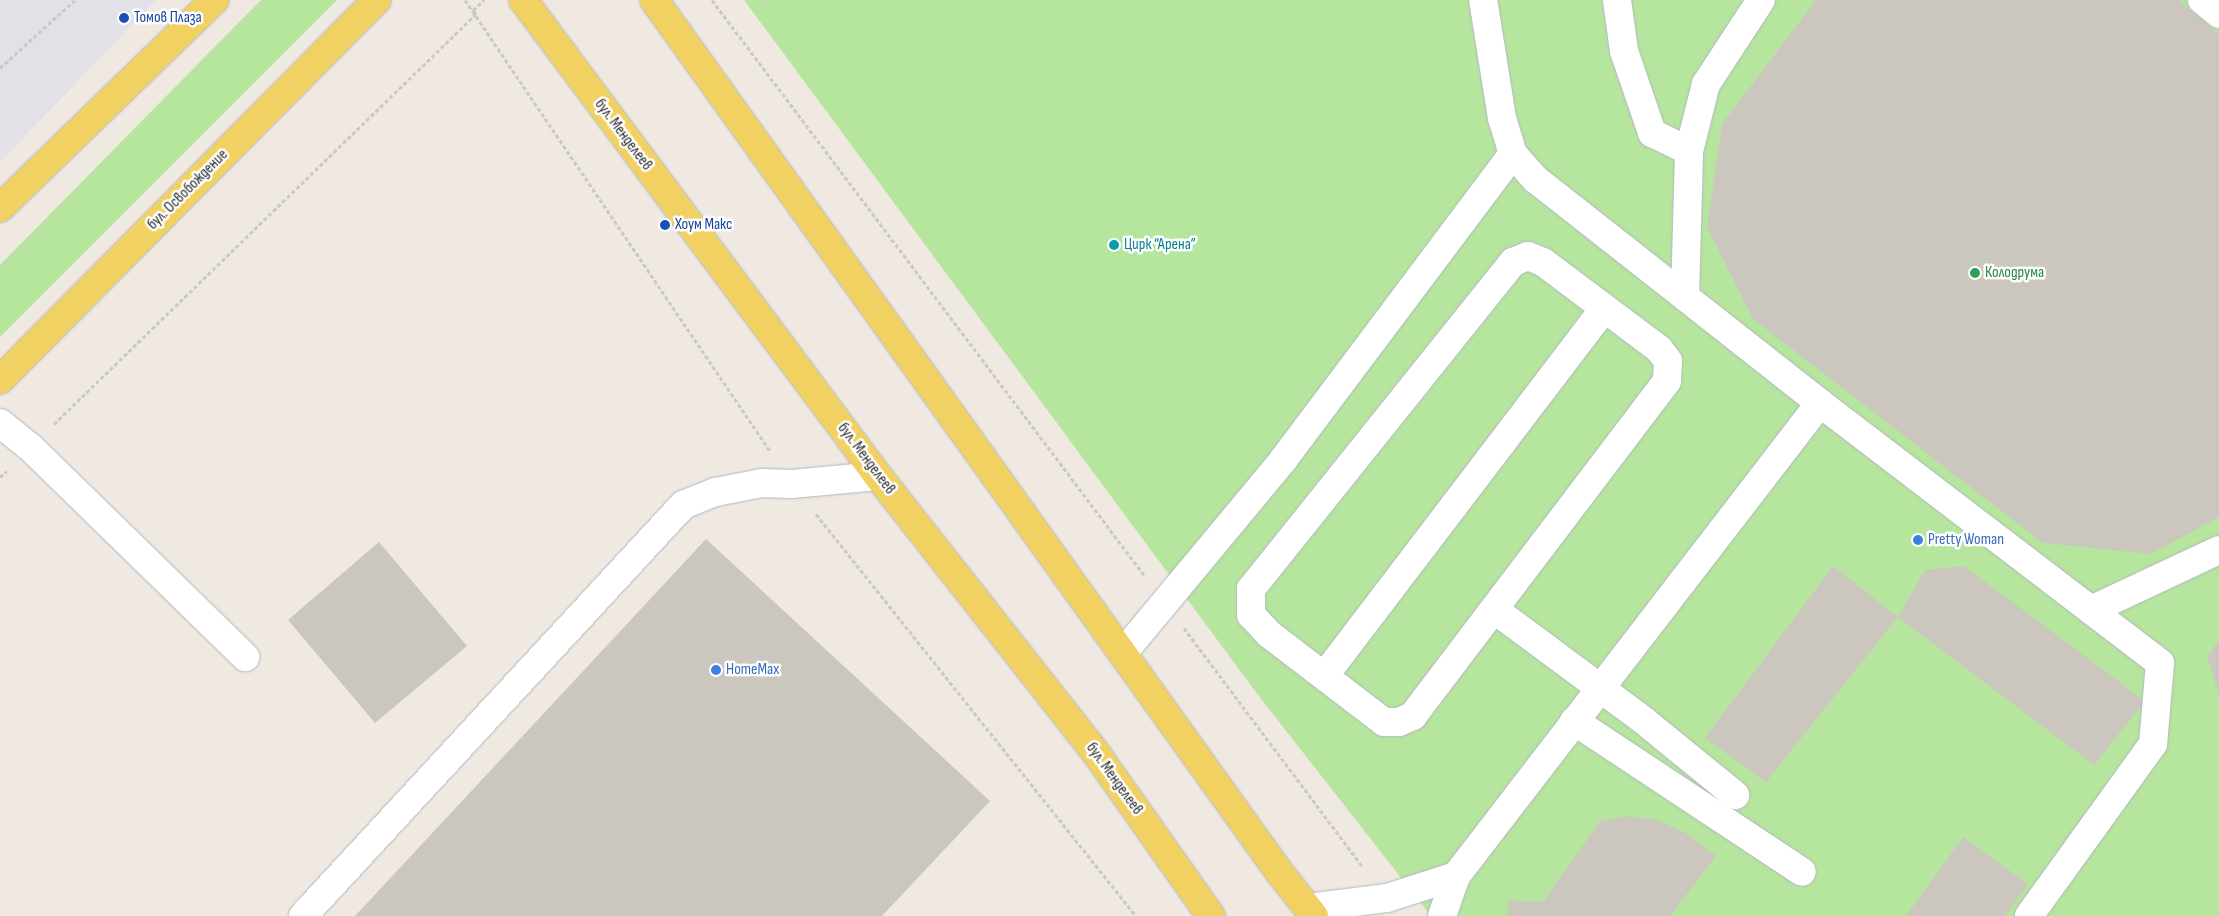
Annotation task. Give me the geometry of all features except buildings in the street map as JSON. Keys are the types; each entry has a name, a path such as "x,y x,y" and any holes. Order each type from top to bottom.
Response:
{"main road":[{"path":"0,208 215,0"},
{"name":"бул. Освобождение","path":"0,380 376,0"},
{"name":"бул. Менделеев","path":"523,0 878,476 1098,756 1211,916"},
{"path":"654,0 1122,653 1311,912"}],"street":[{"path":"1483,0 1502,118 1513,154 1535,179 1820,403 2160,662 2153,744 2028,916"},
{"path":"1617,0 1624,51 1652,133 1688,151"},
{"path":"1685,297 1688,151 1706,84 1761,0"},
{"path":"2202,0 2219,14"},
{"path":"1122,653 1283,460 1513,154"},
{"path":"1528,256 1543,262 1604,309 1659,349 1668,361 1667,381 1413,716 1398,722 1384,722 1269,634 1251,615 1251,589 1513,262 1528,256"},
{"path":"1325,675 1604,309"},
{"path":"1442,916 1456,876 1820,403"},
{"path":"0,423 30,447 245,657"},
{"path":"303,916 683,505 716,492 762,483 792,484 878,476"},
{"path":"2091,610 2219,550"},
{"path":"1495,610 1601,687 1735,795"},
{"path":"1574,721 1802,872"},
{"path":"1311,912 1387,898 1456,876"}],"path":[{"path":"0,68 75,0"},
{"path":"0,477 476,14 473,10 484,0"},
{"path":"712,0 1387,898"}],"shaded area":[{"path":"0,0 156,0 0,162"}],"green space":[{"path":"261,0 337,0 0,337 0,265"},
{"path":"744,0 2219,0 2219,916 1431,916 1258,695"}],"place":[{"name":"Томов Плаза","path":"124,18"},
{"name":"Хоум Макс","path":"665,225"},
{"name":"Цирк “Арена”","path":"1114,245"},
{"name":"Колодрума","path":"1975,273"},
{"name":"Pretty Woman","path":"1918,540"},
{"name":"HomeMax","path":"716,670"}]}
